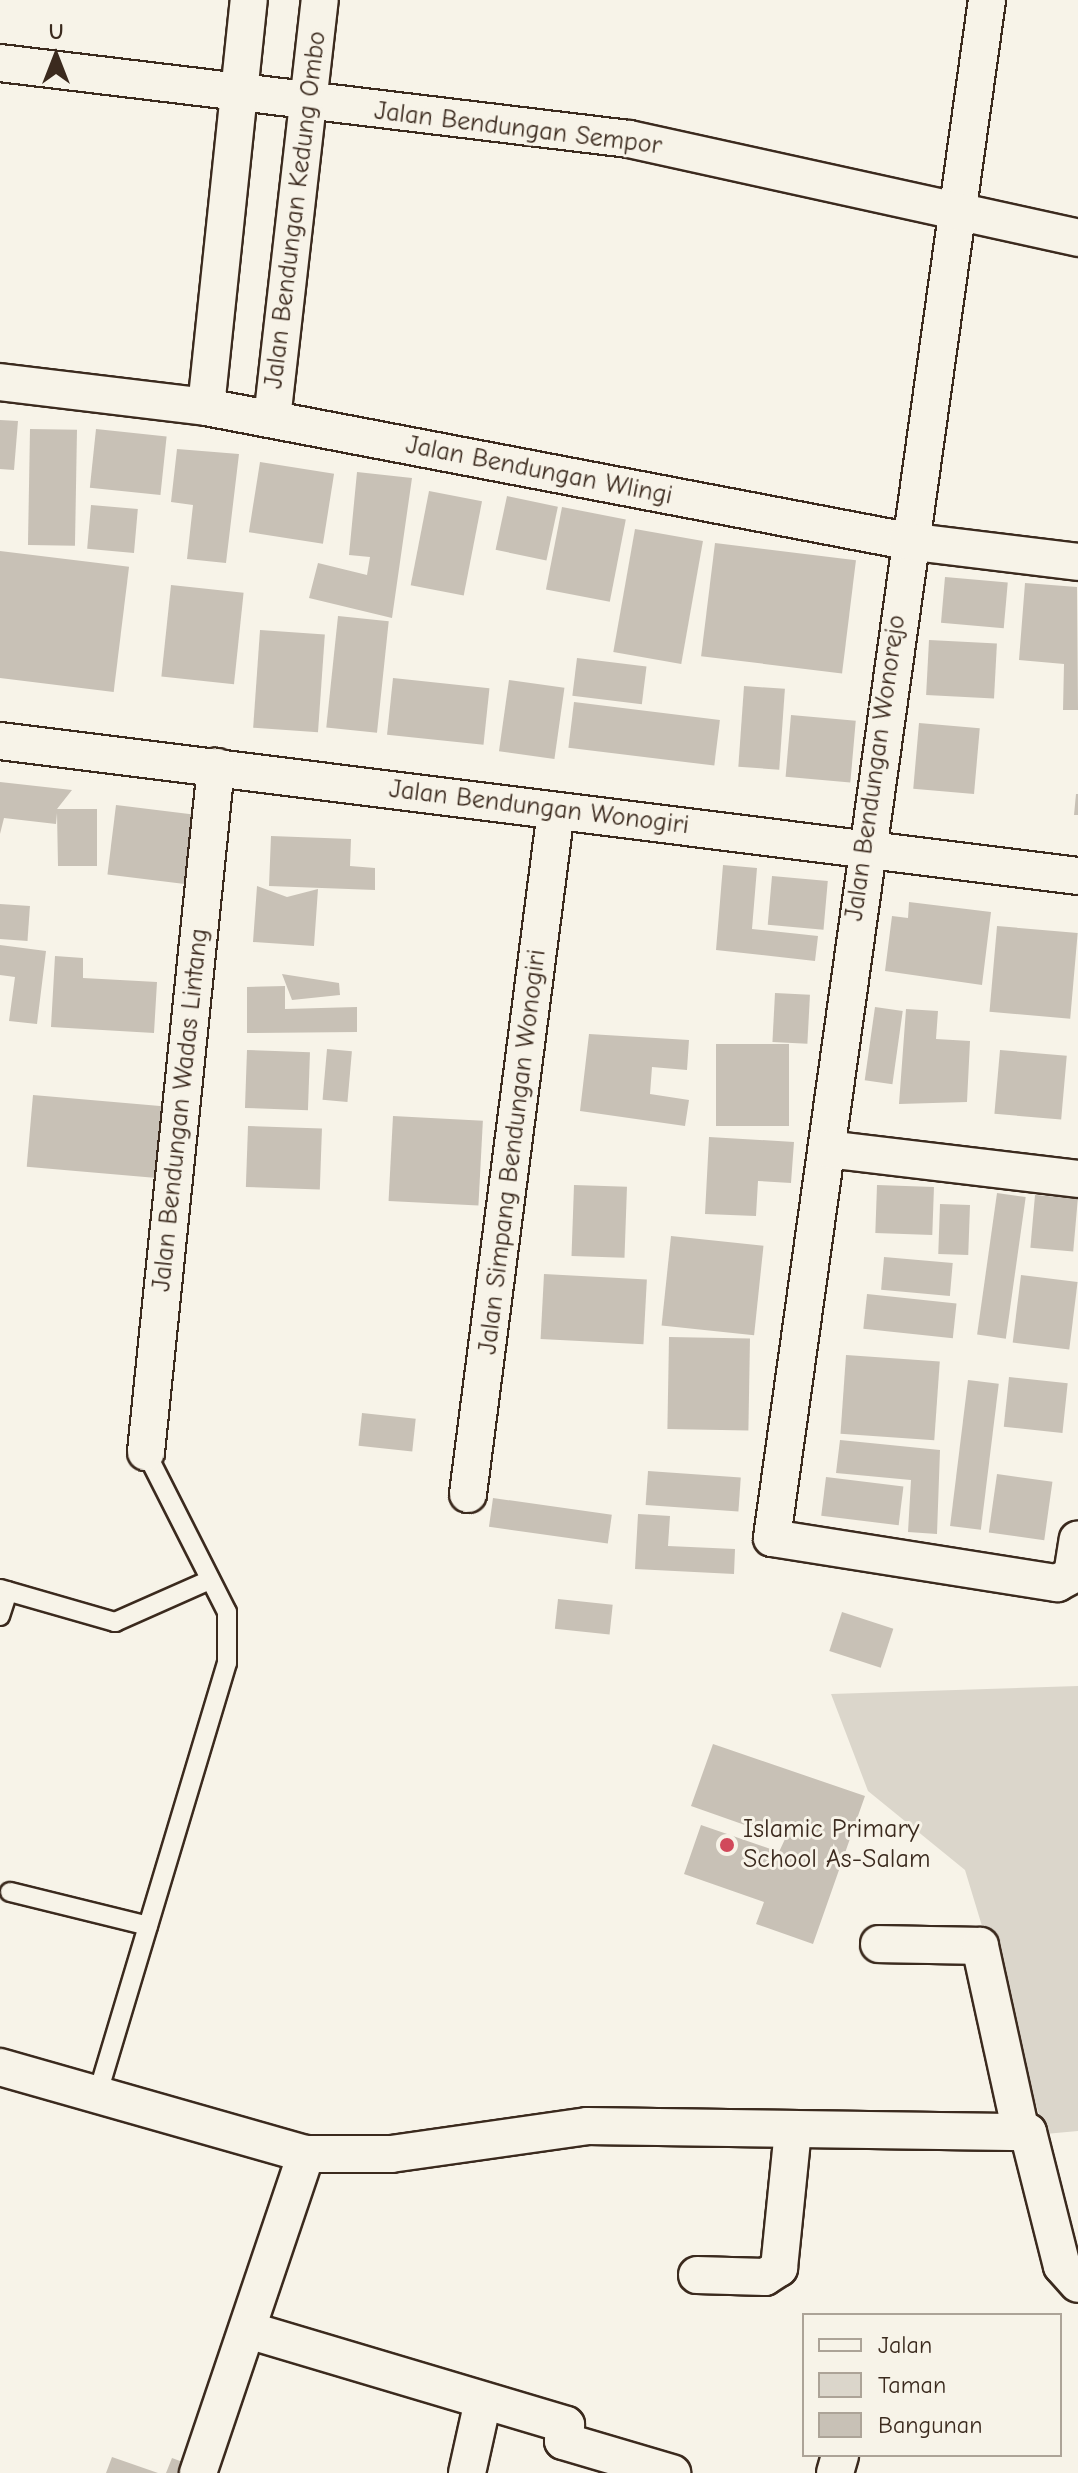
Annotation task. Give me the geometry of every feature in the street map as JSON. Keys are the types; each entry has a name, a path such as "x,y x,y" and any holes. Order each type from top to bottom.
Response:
{"street":[{"path":"206,407 249,0"},
{"name":"Jalan Bendungan Kedung Ombo","path":"272,419 311,104 320,0"},
{"name":"Jalan Bendungan Wonorejo","path":"987,0 960,214 907,541 772,1538 1057,1583 1072,1575 1078,1539"},
{"name":"Jalan Bendungan Sempor","path":"0,63 311,104 629,139 1078,238"},
{"name":"Jalan Bendungan Wlingi","path":"0,382 206,407 907,541 1078,562"},
{"name":"Jalan Bendungan Wonogiri","path":"0,741 1078,876"},
{"name":"Jalan Bendungan Wadas Lintang","path":"146,1452 216,767"},
{"name":"Jalan Simpang Bendungan Wonogiri","path":"468,1494 556,811"},
{"path":"827,1149 1078,1179"},
{"path":"879,1944 980,1946 1021,2132"},
{"path":"0,2067 306,2154 391,2154 587,2126 1032,2134 1062,2266 1078,2284"},
{"path":"697,2275 750,2279 779,2268 793,2130"},
{"path":"198,2473 306,2154"},
{"path":"248,2330 566,2425 563,2441 672,2473"},
{"path":"467,2473 483,2401"}],"lane":[{"path":"97,2096 227,1663 227,1612 146,1452"},
{"path":"0,1616 4,1590 115,1622 210,1580"},
{"path":"10,1892 148,1926"}],"green space":[{"path":"1078,1686 1078,2131 1045,2134 965,1870 868,1791 831,1694"}],"building":[{"path":"0,420 18,421 14,470 0,469"},
{"path":"30,429 77,430 75,546 28,545"},
{"path":"96,429 167,436 160,495 90,488"},
{"path":"177,449 239,454 226,563 187,559 193,505 171,502"},
{"path":"260,462 334,474 323,544 249,532"},
{"path":"357,472 412,478 392,618 309,598 318,563 367,575 370,557 349,555"},
{"path":"429,491 482,501 464,596 411,585"},
{"path":"507,496 558,507 546,561 496,550"},
{"path":"91,505 138,509 134,553 87,549"},
{"path":"562,507 626,519 610,602 546,589"},
{"path":"635,529 703,541 681,664 613,652"},
{"path":"715,543 856,560 842,673 701,656"},
{"path":"0,551 129,567 114,692 0,678"},
{"path":"945,577 1008,582 1004,628 941,623"},
{"path":"1025,583 1077,587 1078,710 1063,710 1064,664 1019,660"},
{"path":"171,585 244,593 234,684 161,676"},
{"path":"338,616 389,621 377,733 326,727"},
{"path":"260,630 325,635 318,732 253,728"},
{"path":"929,640 997,644 994,698 926,695"},
{"path":"577,658 646,667 642,704 572,696"},
{"path":"393,678 489,688 484,745 387,735"},
{"path":"509,680 564,688 554,759 499,751"},
{"path":"744,686 785,689 779,770 738,767"},
{"path":"574,702 720,720 714,766 568,748"},
{"path":"791,715 856,721 850,782 786,777"},
{"path":"919,723 980,728 974,794 913,789"},
{"path":"0,782 72,790 57,809 97,809 97,866 58,866 57,813 56,824 4,818 0,834"},
{"path":"1076,794 1078,815 1074,815"},
{"path":"116,805 203,816 195,885 107,874"},
{"path":"271,836 351,839 350,866 375,868 375,890 269,886"},
{"path":"723,865 757,868 752,929 818,936 815,961 716,950"},
{"path":"772,876 828,881 824,930 768,925"},
{"path":"257,886 287,897 318,889 314,946 253,942"},
{"path":"909,902 991,912 982,985 885,971 892,916 908,918"},
{"path":"0,904 30,906 27,941 0,939"},
{"path":"997,926 1078,933 1070,1019 990,1012"},
{"path":"0,945 46,951 37,1024 9,1021 15,977 0,975"},
{"path":"55,956 83,958 83,978 157,982 154,1033 51,1027"},
{"path":"282,974 339,983 340,995 292,1000"},
{"path":"285,986 285,1009 357,1007 357,1032 247,1033 247,987"},
{"path":"775,993 810,995 807,1044 772,1042"},
{"path":"875,1007 903,1011 892,1084 865,1080"},
{"path":"906,1009 938,1011 936,1039 970,1041 967,1102 899,1104"},
{"path":"589,1034 689,1040 687,1070 652,1067 650,1094 689,1100 685,1126 580,1111"},
{"path":"716,1044 789,1044 789,1126 716,1126"},
{"path":"327,1049 352,1051 347,1102 323,1100"},
{"path":"247,1050 310,1052 308,1110 245,1108"},
{"path":"1000,1050 1067,1056 1061,1120 994,1114"},
{"path":"33,1095 171,1107 165,1179 27,1167"},
{"path":"393,1116 483,1121 478,1206 389,1201"},
{"path":"248,1126 322,1129 320,1190 246,1187"},
{"path":"709,1137 794,1142 791,1183 758,1181 756,1216 705,1214"},
{"path":"574,1185 627,1187 624,1258 572,1256"},
{"path":"877,1185 934,1187 932,1235 875,1233"},
{"path":"997,1193 1026,1197 1006,1339 977,1335"},
{"path":"1035,1195 1078,1199 1073,1252 1030,1248"},
{"path":"940,1204 970,1205 968,1255 938,1254"},
{"path":"671,1236 763,1246 754,1335 662,1326"},
{"path":"884,1257 953,1263 950,1296 881,1290"},
{"path":"544,1274 647,1279 643,1344 541,1339"},
{"path":"1021,1275 1078,1282 1069,1349 1013,1342"},
{"path":"867,1294 957,1303 953,1338 863,1329"},
{"path":"669,1337 750,1338 748,1430 667,1429"},
{"path":"846,1355 940,1362 934,1440 840,1434"},
{"path":"1009,1377 1068,1383 1062,1433 1004,1427"},
{"path":"968,1380 999,1384 981,1530 950,1526"},
{"path":"362,1413 416,1419 412,1451 359,1446"},
{"path":"840,1440 940,1450 937,1534 908,1532 911,1480 836,1473"},
{"path":"648,1471 741,1477 738,1511 646,1505"},
{"path":"997,1474 1052,1482 1044,1540 989,1532"},
{"path":"826,1477 903,1487 899,1525 821,1516"},
{"path":"493,1498 612,1515 608,1543 489,1527"},
{"path":"638,1514 670,1516 668,1546 735,1549 734,1574 635,1569"},
{"path":"558,1599 613,1605 610,1635 555,1629"},
{"path":"842,1612 893,1629 881,1668 829,1651"},
{"name":"Islamic Primary School As-Salam","path":"713,1744 865,1796 813,1944 756,1924 764,1902 684,1874 701,1825 779,1852 785,1839 691,1806"},
{"path":"112,2457 158,2473 106,2473"},
{"path":"172,2458 212,2473 166,2473"}],"place":[{"name":"Islamic Primary School As-Salam","path":"727,1845"}]}
